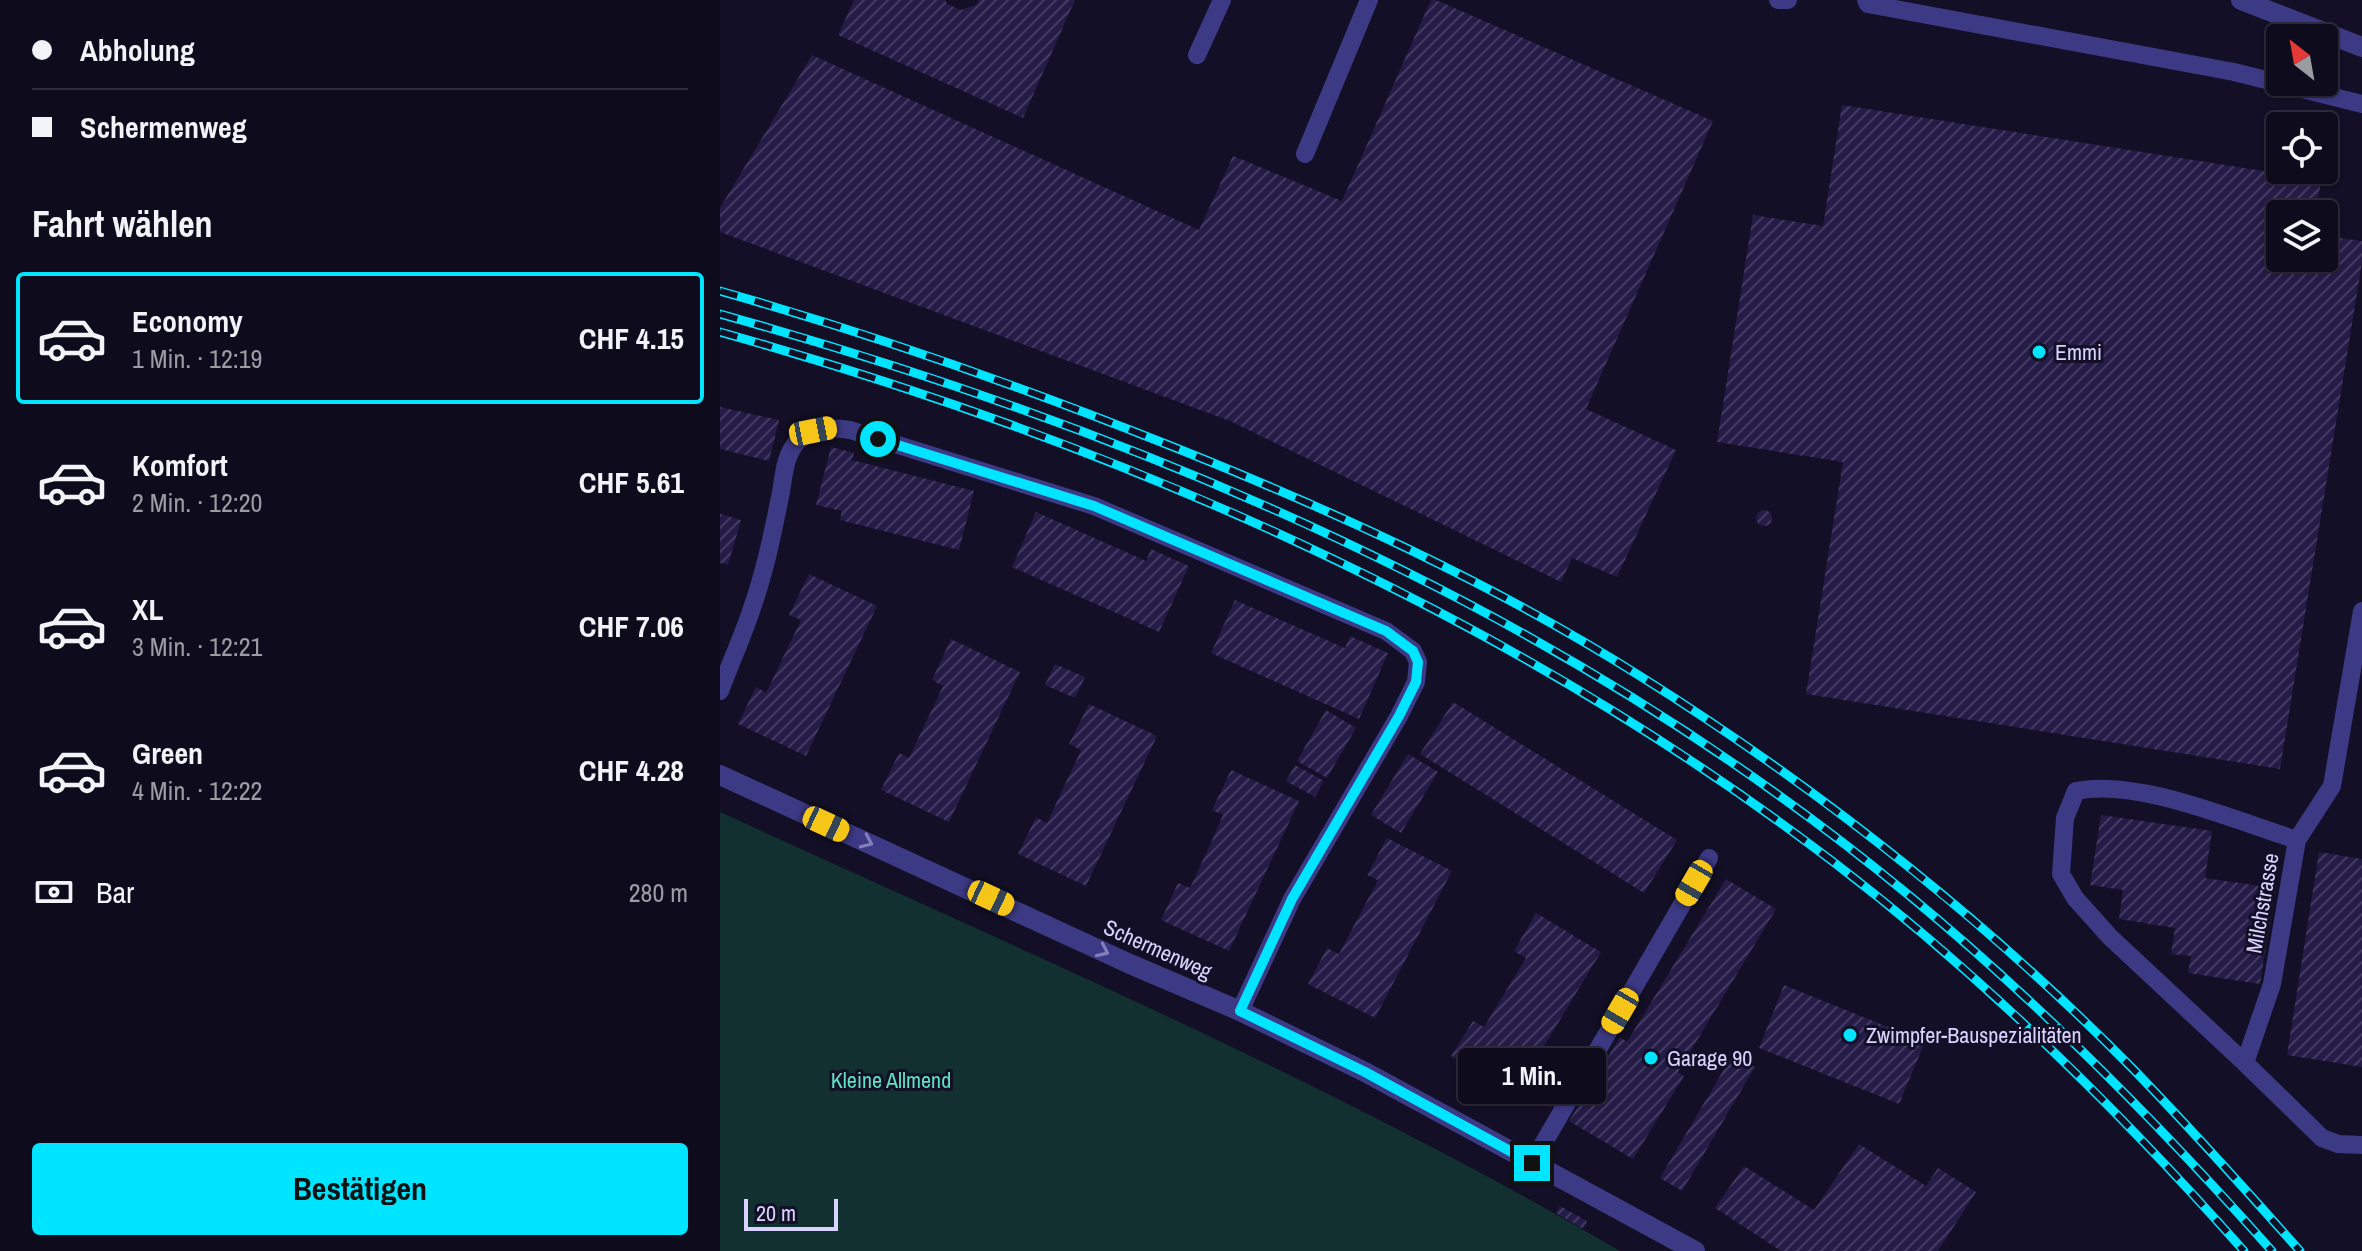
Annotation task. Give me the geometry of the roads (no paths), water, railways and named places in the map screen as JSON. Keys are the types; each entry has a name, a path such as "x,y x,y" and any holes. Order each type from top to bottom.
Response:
{"street":[{"path":"2241,0 2362,47"},
{"name":"Schermenweg","path":"720,775 1130,964 1240,1011 1365,1072 1695,1251"}],"lane":[{"path":"1197,55 1222,0"},
{"path":"1305,154 1369,0"},
{"path":"1778,0 1788,0"},
{"path":"1866,0 1868,4 2234,72 2362,104"},
{"path":"720,691 751,611 772,540 791,450 813,431 832,427 1094,506 1321,601 1400,639 1413,651 1418,662 1416,682 1292,899 1240,1011"},
{"name":"Milchstrasse","path":"2245,1063 2272,984 2297,840 2332,786 2362,611"},
{"path":"2297,840 2148,792 2097,786 2076,791 2065,818 2061,874 2075,898 2110,937 2322,1138 2338,1144 2362,1145"},
{"path":"1532,1163 1709,858"}],"railway":[{"path":"720,291 945,362 1227,469 1349,521 1468,578 1640,676 1772,764 1836,811 1899,859 2020,961 2134,1070 2300,1251"},
{"path":"720,314 860,355 998,401 1135,452 1270,508 1402,570 1531,638 1656,712 1845,844 1975,952 2098,1067 2272,1251"},
{"path":"720,332 869,377 1017,427 1162,483 1304,545 1443,614 1578,690 1709,773 1836,864 1945,953 2100,1097 2244,1251"}],"place":[{"name":"Emmi","path":"2039,352"},
{"name":"Zwimpfer-Bauspezialitäten","path":"1850,1035"},
{"name":"Garage 90","path":"1651,1058"}],"park label":[{"name":"Kleine Allmend","path":"891,1080"}]}
